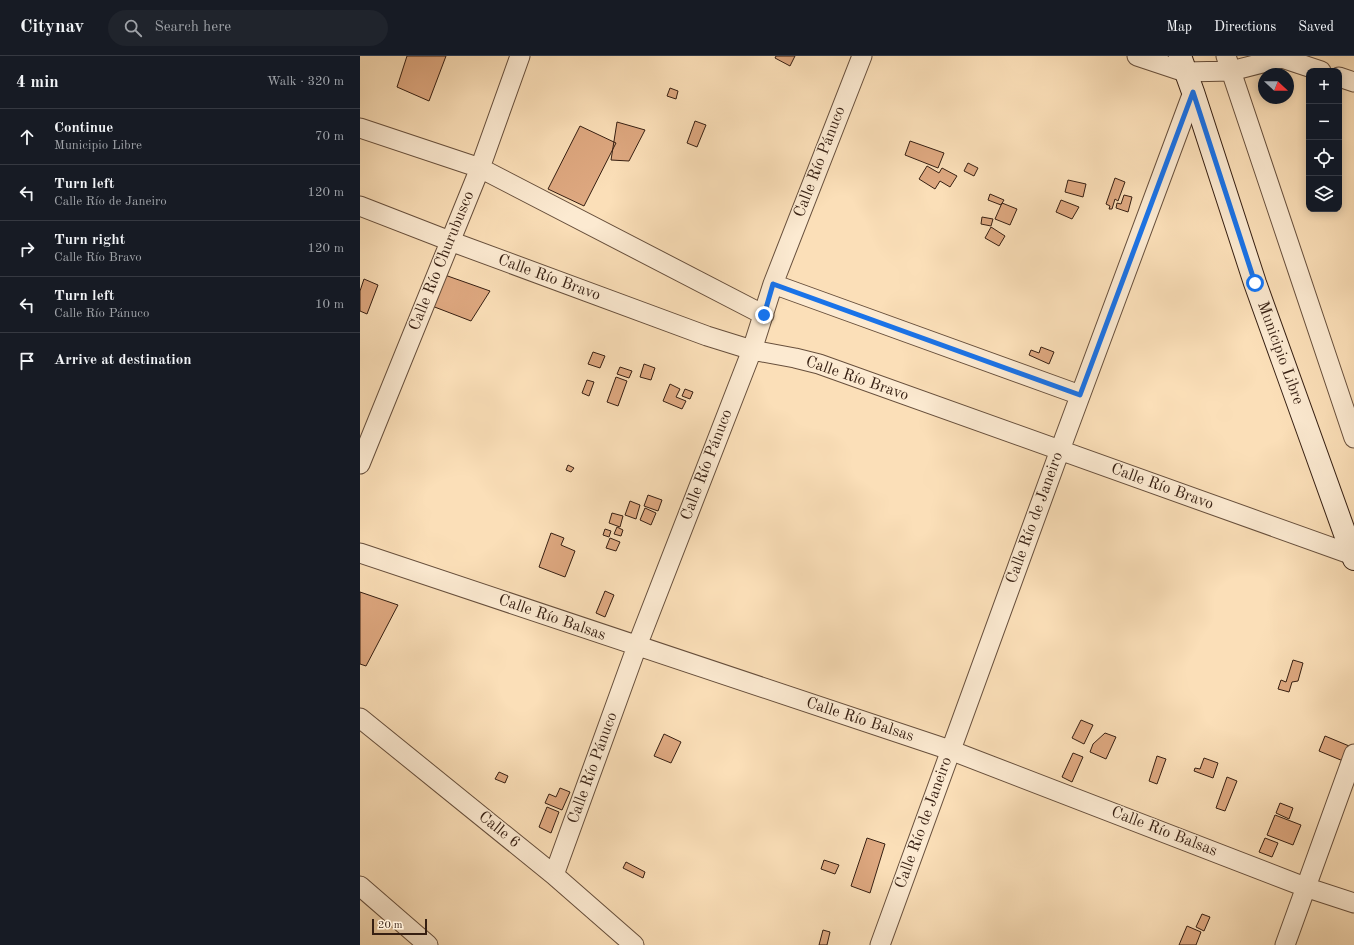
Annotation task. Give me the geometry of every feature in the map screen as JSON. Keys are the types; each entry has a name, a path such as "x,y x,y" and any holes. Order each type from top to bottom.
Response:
{"street":[{"name":"Calle Río Churubusco","path":"360,464 480,168 520,56"},
{"name":"Calle Río Pánuco","path":"554,875 637,646 752,350 773,284 862,56"},
{"path":"1137,56 1182,64 1229,64 1282,57 1312,68"},
{"name":"Municipio Libre","path":"1182,64 1193,92 1255,283 1353,557"},
{"path":"1229,64 1354,438"},
{"path":"1342,78 1354,82"},
{"name":"Calle Río de Janeiro","path":"880,945 1080,395 1193,92"},
{"path":"360,128 480,168 764,315"},
{"name":"Calle Río Bravo","path":"360,206 706,336 752,350 819,364 1353,557"},
{"path":"773,284 1080,395"},
{"name":"Calle Río Balsas","path":"360,553 950,750 1305,887 1354,903"},
{"name":"Calle 6","path":"360,718 554,875 634,945"},
{"path":"1285,945 1354,754"},
{"path":"360,886 428,945"}],"building":[{"path":"407,56 446,56 429,101 397,87"},
{"path":"776,56 795,56 790,66 775,58"},
{"path":"670,88 678,91 676,99 667,96"},
{"path":"695,121 706,125 697,147 687,143"},
{"path":"617,122 645,130 629,161 611,160"},
{"path":"580,126 616,143 584,206 548,189"},
{"path":"910,141 944,153 938,168 905,155"},
{"path":"968,163 978,168 974,176 964,171"},
{"path":"927,166 939,173 942,168 957,176 950,187 940,181 935,189 919,179"},
{"path":"1115,178 1125,182 1118,201 1115,199 1112,209 1109,209 1110,206 1106,204"},
{"path":"1068,180 1086,184 1083,197 1065,192"},
{"path":"990,194 1004,200 1001,205 988,200"},
{"path":"1124,195 1132,197 1128,212 1116,208 1117,203 1121,204"},
{"path":"1061,200 1079,207 1072,219 1056,212"},
{"path":"1002,203 1017,209 1010,225 995,219"},
{"path":"982,217 993,219 991,226 981,224"},
{"path":"991,227 1005,236 999,246 985,238"},
{"path":"442,274 490,291 471,321 432,306"},
{"path":"364,279 378,285 367,314 360,311 360,291"},
{"path":"1041,347 1054,352 1049,364 1029,355 1031,350 1039,353"},
{"path":"593,352 605,356 600,368 588,364"},
{"path":"644,364 655,368 651,380 640,377"},
{"path":"620,367 632,371 629,378 617,374"},
{"path":"616,377 627,381 618,406 607,402"},
{"path":"587,380 594,382 589,396 582,393"},
{"path":"670,384 680,389 676,397 686,401 682,409 663,401"},
{"path":"685,389 693,392 690,399 682,396"},
{"path":"568,465 574,468 571,472 566,470"},
{"path":"648,495 662,500 658,511 644,506"},
{"path":"630,501 640,505 636,519 625,515"},
{"path":"645,508 656,513 651,525 640,520"},
{"path":"612,513 623,516 620,527 609,523"},
{"path":"617,527 623,530 621,536 614,534"},
{"path":"605,529 611,531 609,537 603,535"},
{"path":"551,533 564,538 561,545 575,551 565,577 539,567"},
{"path":"610,538 620,542 616,551 606,548"},
{"path":"605,591 614,595 605,617 596,613"},
{"path":"360,592 398,605 366,666 360,664"},
{"path":"1293,660 1303,663 1298,681 1292,682 1289,692 1278,689 1281,680 1286,682"},
{"path":"1081,720 1093,725 1084,744 1072,738"},
{"path":"1105,733 1116,737 1106,759 1090,752 1093,744"},
{"path":"664,734 681,742 671,763 654,756"},
{"path":"1325,736 1354,748 1348,763 1319,751"},
{"path":"1073,753 1083,757 1072,782 1062,777"},
{"path":"1157,756 1166,759 1157,784 1149,781"},
{"path":"1204,758 1218,763 1213,778 1194,771 1195,768 1200,769"},
{"path":"499,772 508,776 505,783 495,779"},
{"path":"1227,777 1237,781 1225,811 1216,808"},
{"path":"560,788 570,792 562,810 545,803 549,794 556,797"},
{"path":"1280,803 1293,808 1289,819 1276,813"},
{"path":"547,807 559,812 551,833 539,827"},
{"path":"1275,815 1301,825 1293,845 1267,835"},
{"path":"867,838 885,844 870,893 851,886"},
{"path":"1265,838 1278,843 1272,857 1259,852"},
{"path":"824,860 839,865 835,874 821,869"},
{"path":"626,862 645,872 643,878 623,868"},
{"path":"1202,914 1210,917 1204,931 1196,927"},
{"path":"1187,926 1201,932 1196,945 1179,945"},
{"path":"823,930 830,932 827,945 819,945"}],"route":[{"path":"764,315 773,284 1080,395 1193,92 1255,283"}]}
